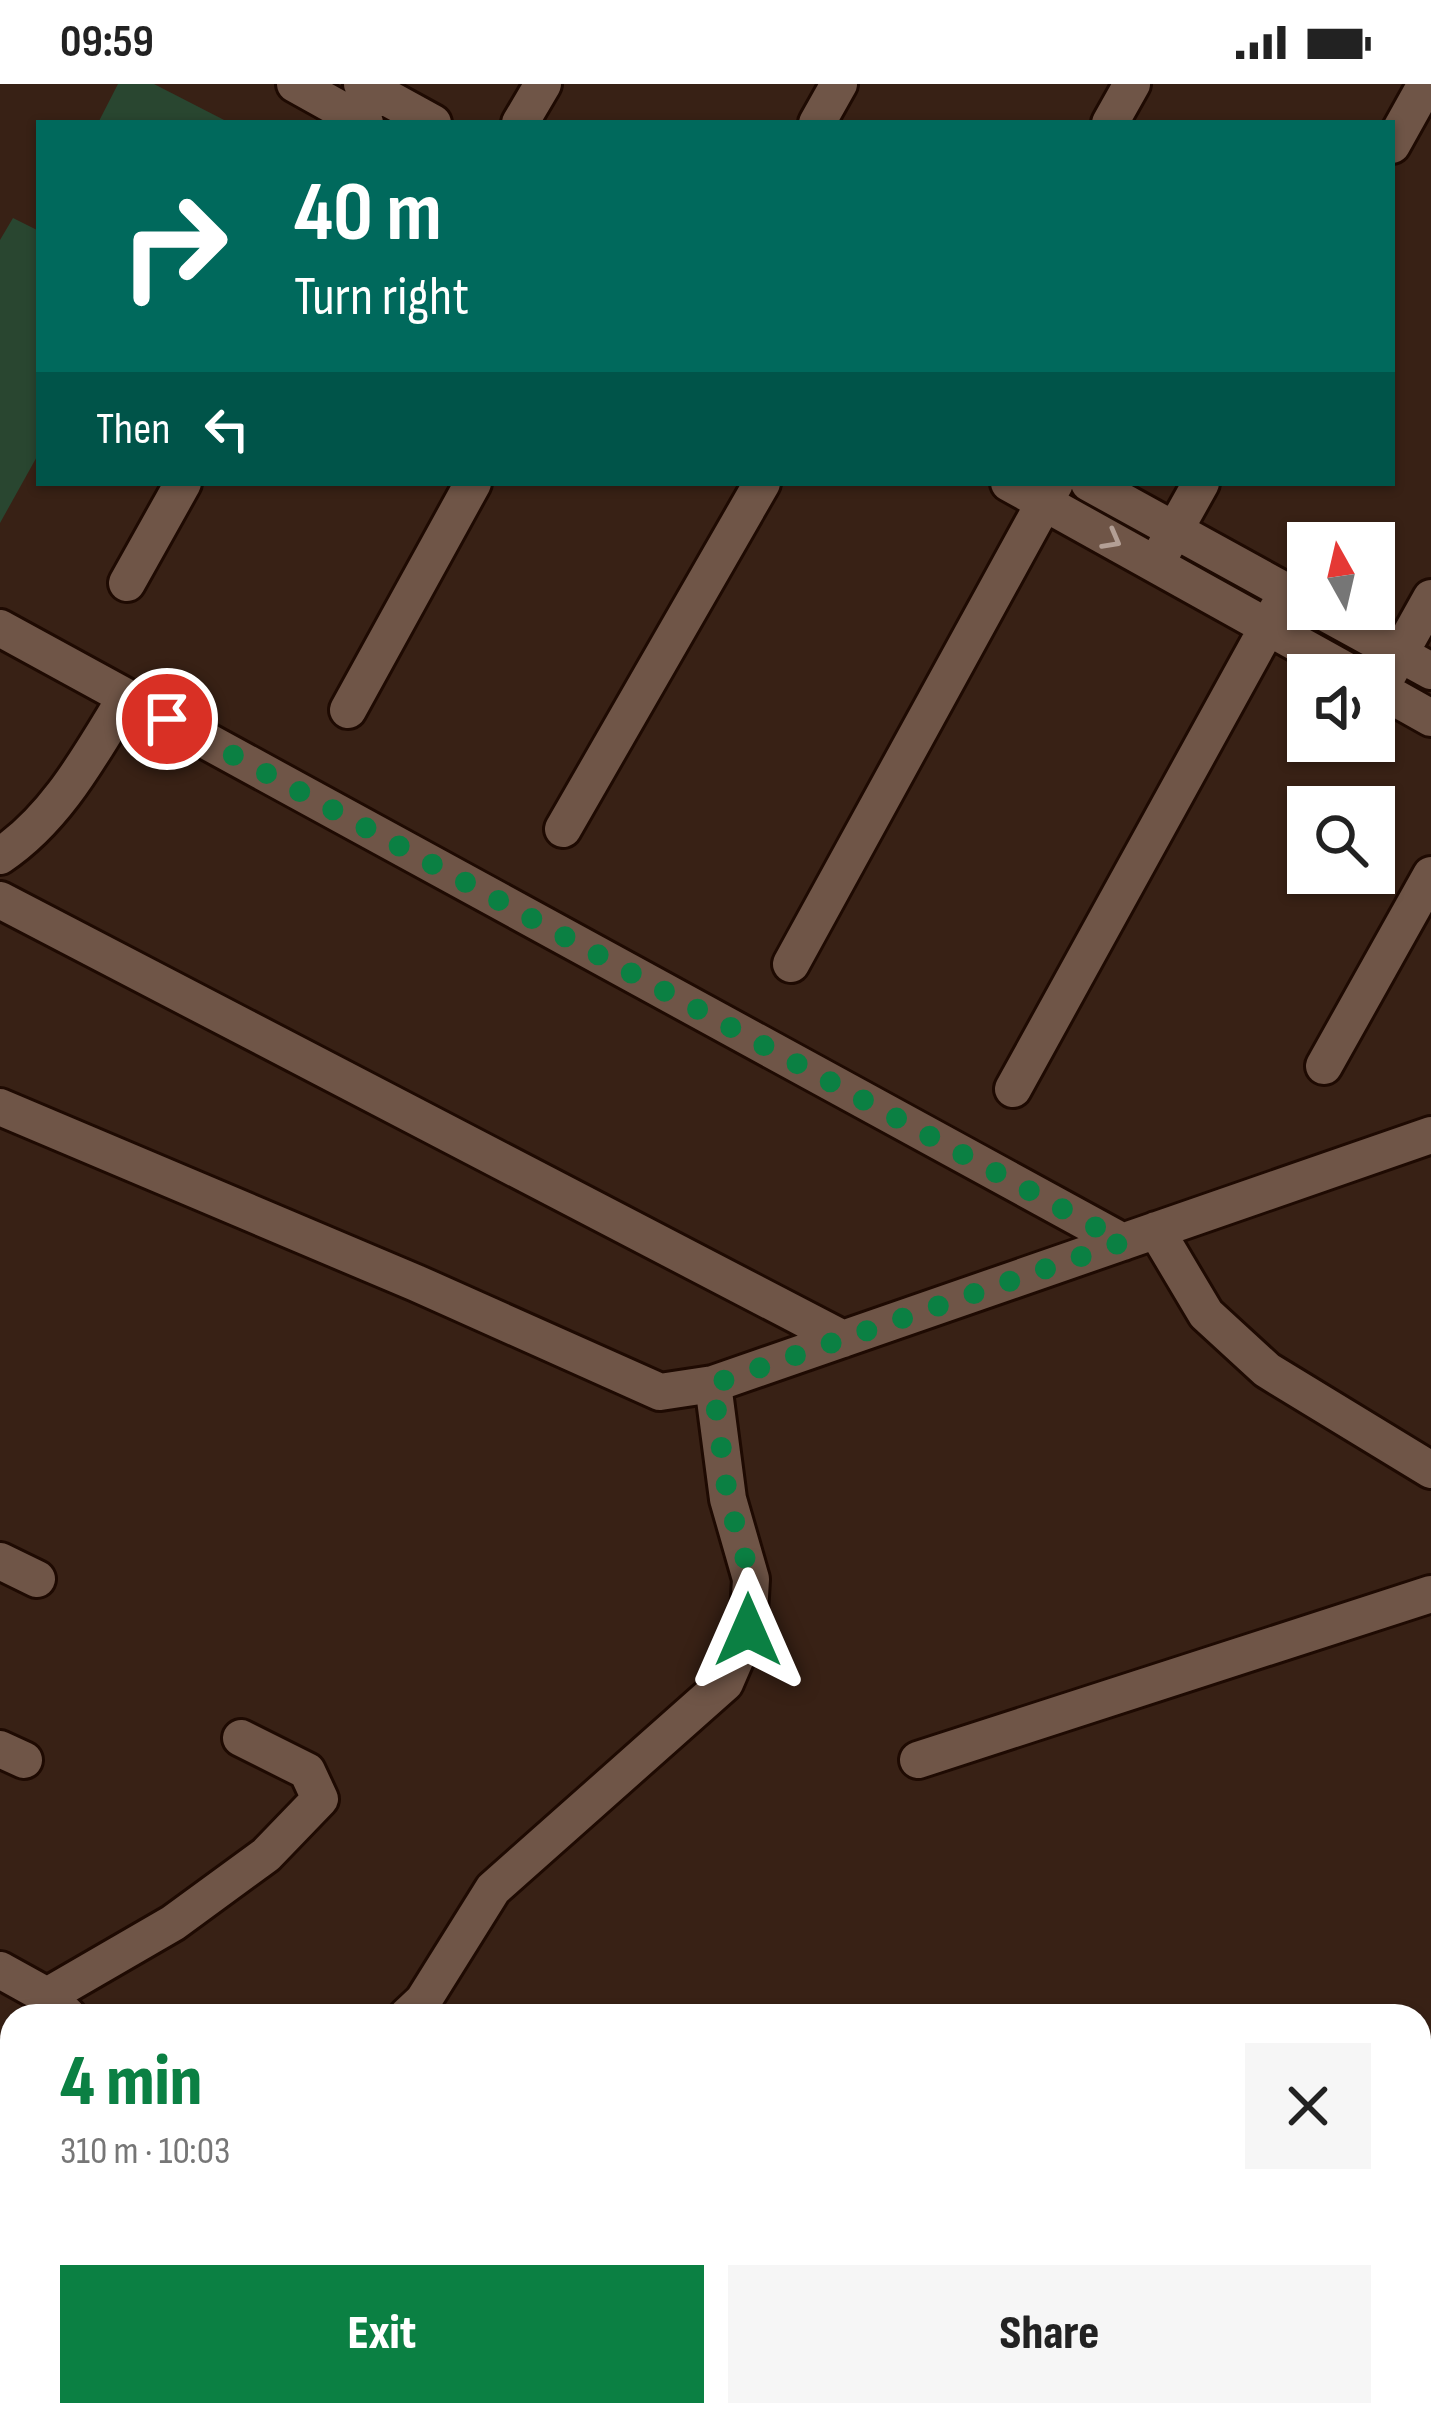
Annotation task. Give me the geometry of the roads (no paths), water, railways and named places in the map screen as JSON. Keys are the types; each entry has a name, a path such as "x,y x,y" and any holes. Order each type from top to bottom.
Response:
{"street":[{"path":"295,84 381,116"},
{"path":"362,84 381,116"},
{"path":"522,120 543,84"},
{"path":"819,120 839,84"},
{"path":"1112,120 1132,84"},
{"path":"1395,140 1426,84"},
{"path":"127,583 181,486"},
{"path":"348,710 470,486"},
{"path":"563,829 760,486"},
{"path":"1094,486 1287,593"},
{"path":"1156,565 1199,486"},
{"path":"790,964 1050,493 1156,565 1315,654"},
{"path":"1355,630 1416,663 1431,598"},
{"path":"1013,1090 1269,628 1287,615"},
{"path":"0,628 1140,1236 1206,1314 1267,1370 1431,1470"},
{"path":"0,856 21,842 80,774 125,697"},
{"path":"1395,698 1431,718"},
{"path":"1324,1066 1431,874"},
{"path":"0,900 843,1339"},
{"path":"0,1107 661,1392 713,1384 1431,1135"},
{"path":"420,2004 493,1889 725,1683 748,1630 751,1579 728,1499 713,1384"},
{"path":"0,1562 38,1580"},
{"path":"918,1760 1431,1594"},
{"path":"60,2004 266,1855 320,1799 308,1771 242,1738"},
{"path":"0,1970 54,2004"}]}
